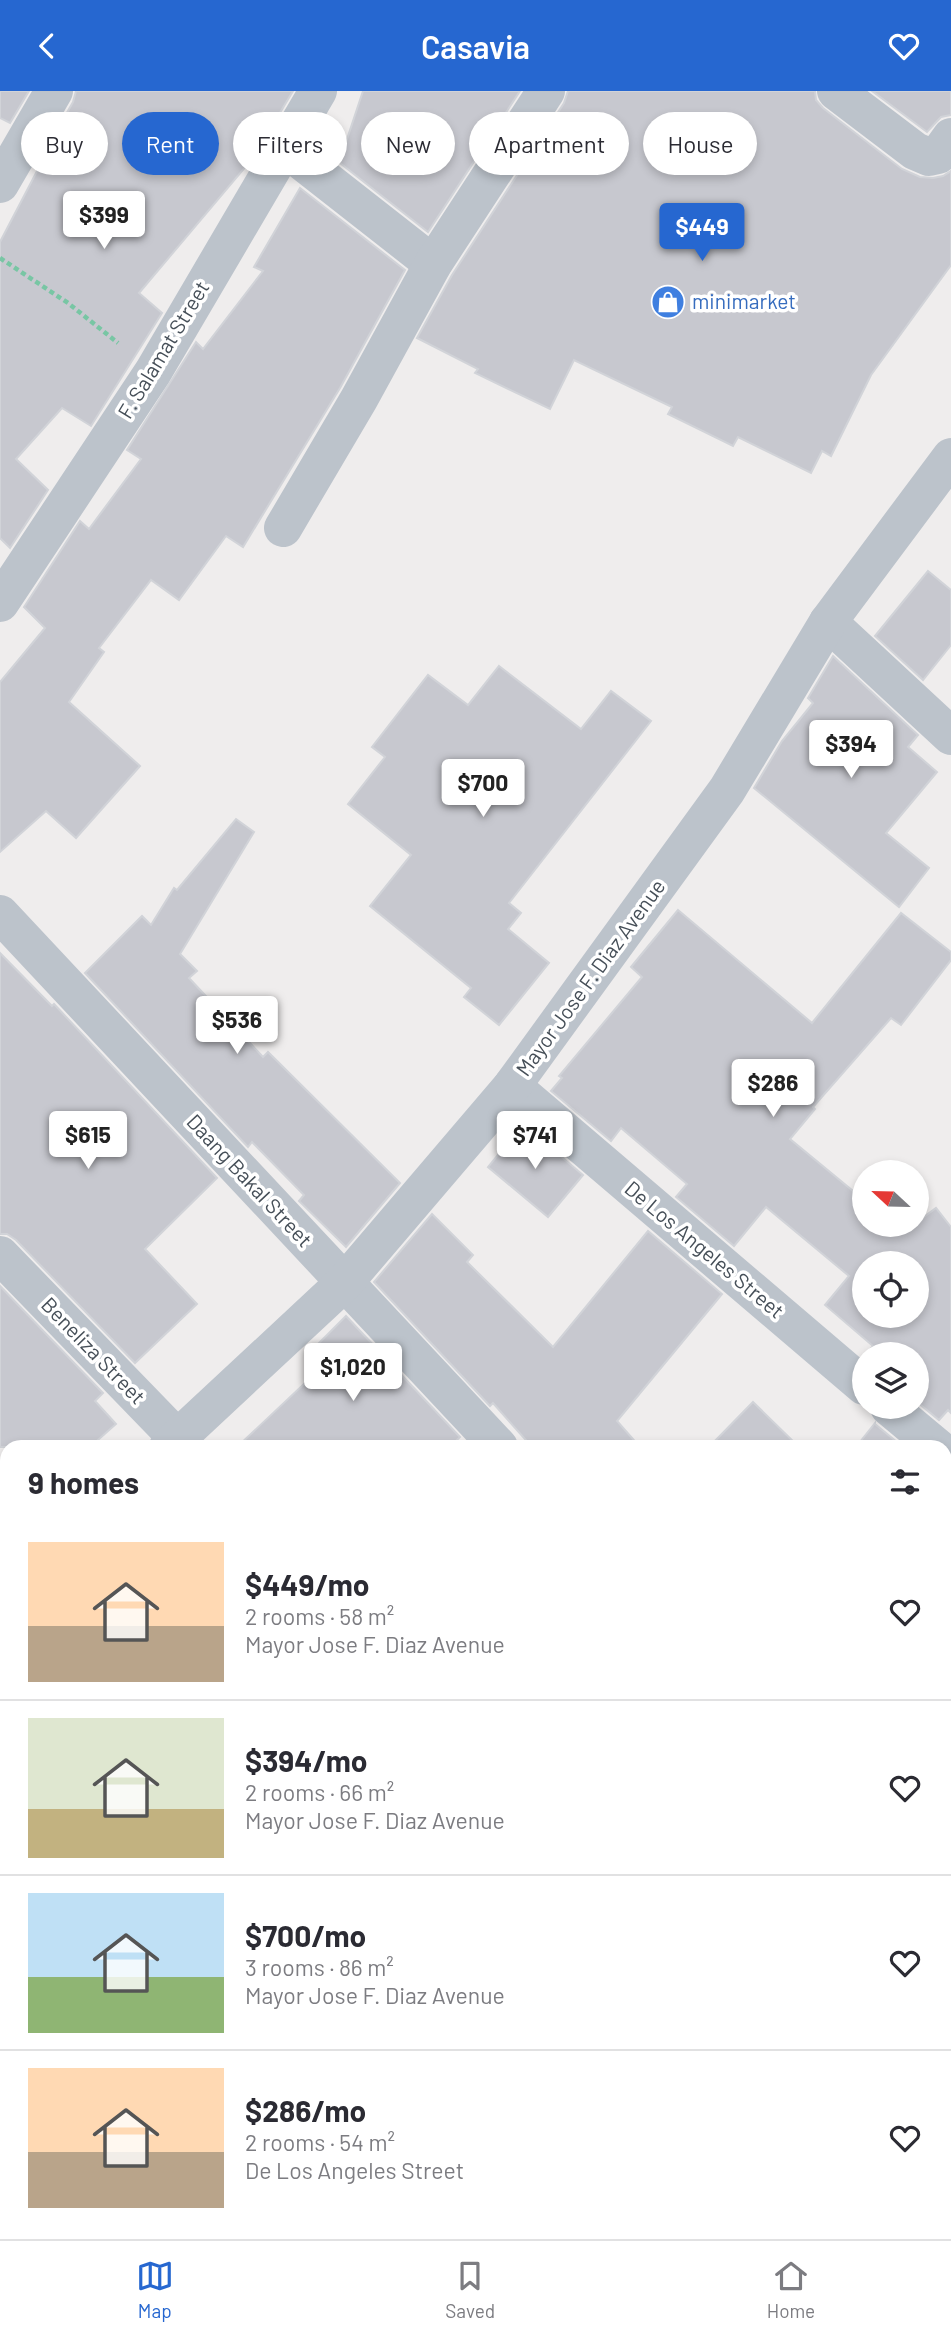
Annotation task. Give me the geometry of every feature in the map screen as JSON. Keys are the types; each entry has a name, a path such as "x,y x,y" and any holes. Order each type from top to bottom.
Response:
{"street":[{"path":"0,184 54,91"},
{"name":"F. Salamat Street","path":"306,112 318,91"},
{"path":"283,528 359,399 433,264 546,91"},
{"path":"836,91 915,151 929,157 938,155 951,137"},
{"name":"F. Salamat Street","path":"0,603 153,372 269,175"},
{"path":"319,175 433,264"},
{"name":"Mayor Jose F. Diaz Avenue","path":"181,1440 344,1283 512,1086 727,790 828,622 951,457"},
{"path":"828,622 951,736"},
{"name":"Daang Bakal Street","path":"0,914 492,1440"},
{"name":"De Los Angeles Street","path":"512,1086 852,1376"},
{"name":"Beneliza Street","path":"0,1255 173,1440"},
{"path":"903,1419 929,1440"}],"path":[{"path":"0,258 85,316 153,372"}],"building":[{"path":"0,91 29,91 10,123 0,118"},
{"path":"76,91 293,91 280,112 233,112 233,175 239,175 139,293 162,313 91,426 62,408 16,459 48,490 10,548 0,538 0,242 35,175 108,175 108,112 67,112"},
{"path":"363,91 520,91 506,112 469,112 469,169 428,232 347,169 347,139"},
{"path":"568,91 815,91 816,100 823,108 902,169 920,177 933,178 951,171 951,265 871,375 831,456 822,451 811,473 738,437 733,446 668,414 672,407 574,360 550,409 475,373 478,369 417,338 452,275 517,175 629,175 629,112 558,112"},
{"path":"872,91 951,91 951,115 941,117 927,132"},
{"path":"300,188 405,270 340,388 243,547 226,536 179,600 151,580 99,648 104,652 69,702 140,766 76,838 46,811 0,852 0,682 45,628 24,607 80,521 89,529 141,459 127,450 196,342 203,349 263,271 254,267"},
{"path":"928,571 951,590 951,645 923,680 875,636"},
{"path":"833,656 918,735 908,747 937,772 886,833 929,868 899,907 754,788 782,741 813,703 808,698"},
{"path":"499,666 581,729 611,691 651,721 509,903 521,913 508,929 549,963 499,1025 464,997 471,988 370,906 411,855 348,804 385,757 372,747 428,675 468,705"},
{"path":"236,819 254,832 180,954 197,971 189,978 263,1057 268,1052 400,1183 346,1247 299,1201 304,1195 252,1142 248,1147 85,973 142,916 151,925 174,888 177,890"},
{"path":"678,910 812,1023 901,913 951,952 951,960 901,1025 891,1018 813,1107 815,1109 790,1139 852,1190 852,1237 929,1237 929,1213 936,1208 951,1227 951,1413 948,1410 939,1420 929,1412 929,1342 868,1342 825,1305 849,1276 766,1207 734,1246 676,1197 687,1184 621,1128 611,1141 551,1091 562,1078 559,1076 642,977 631,967"},
{"path":"0,953 52,1006 54,1004 217,1178 145,1249 197,1304 135,1363 16,1240 7,1234 0,1234"},
{"path":"523,1124 583,1175 548,1217 488,1167"},
{"path":"432,1214 473,1255 467,1262 553,1347 648,1231 722,1294 617,1421 634,1440 526,1440 493,1403 490,1406 374,1282"},
{"path":"0,1286 103,1393 95,1401 116,1424 98,1440 0,1440"},
{"path":"346,1316 460,1437 457,1440 244,1440 322,1367 308,1354"},
{"path":"753,1402 792,1440 716,1440"},
{"path":"875,1423 894,1440 862,1440"}],"place":[{"name":"minimarket","path":"668,302"}]}
